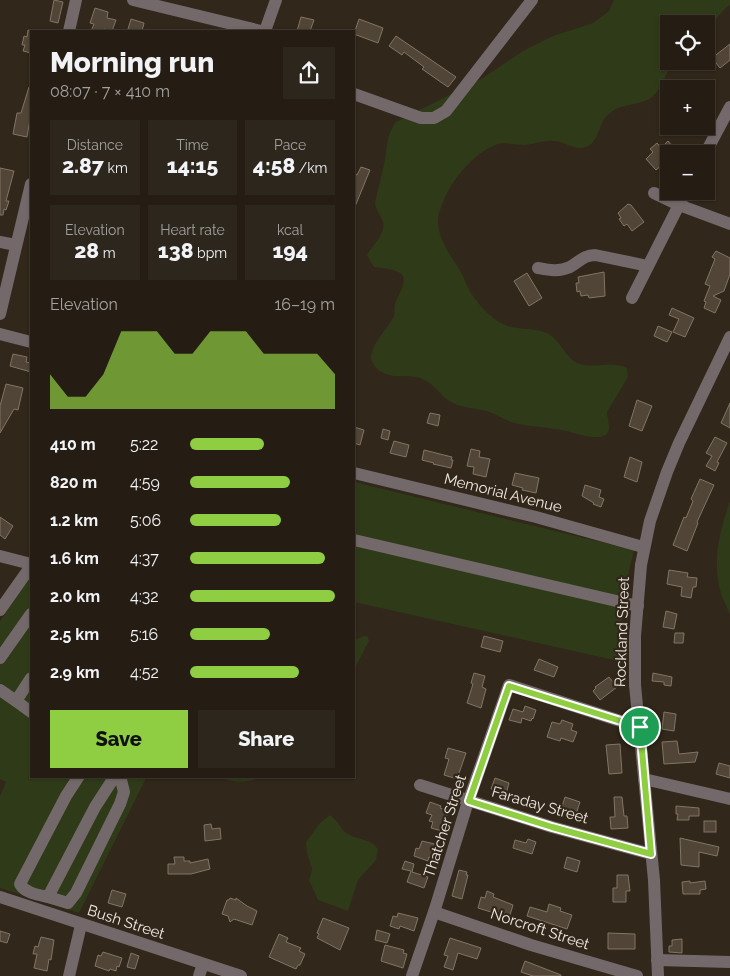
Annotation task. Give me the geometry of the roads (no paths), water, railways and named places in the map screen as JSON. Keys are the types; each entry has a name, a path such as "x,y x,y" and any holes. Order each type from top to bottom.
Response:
{"street":[{"path":"69,30 76,0"},
{"path":"133,0 257,30"},
{"path":"266,30 276,0"},
{"path":"355,94 420,118 434,118 446,111 532,0"},
{"path":"710,145 730,107"},
{"path":"0,314 30,188"},
{"path":"654,193 679,205 730,224"},
{"path":"632,298 682,200"},
{"path":"0,242 16,246"},
{"path":"538,268 552,271 559,270 570,267 589,255 648,266"},
{"path":"0,334 30,342"},
{"name":"Rockland Street","path":"658,976 651,854 635,668 643,547 655,504 679,443 730,337"},
{"name":"Memorial Avenue","path":"355,473 536,516 643,547"},
{"path":"355,540 638,606"},
{"path":"0,556 30,565"},
{"path":"0,610 30,566"},
{"path":"0,658 30,615"},
{"path":"16,701 30,680"},
{"name":"Thatcher Street","path":"412,976 509,686 640,727"},
{"path":"0,690 30,711"},
{"path":"78,778 66,796 20,884 21,888 33,893 68,903 76,894 120,804 124,792 120,778"},
{"path":"48,897 95,807 114,778"},
{"path":"644,779 730,799"},
{"name":"Faraday Street","path":"420,785 552,827 651,854"},
{"name":"Bush Street","path":"0,897 242,976"},
{"name":"Norcroft Street","path":"434,912 531,945 638,976"},
{"path":"69,976 81,925"},
{"path":"657,960 730,962"},
{"path":"199,976 203,964"}]}
